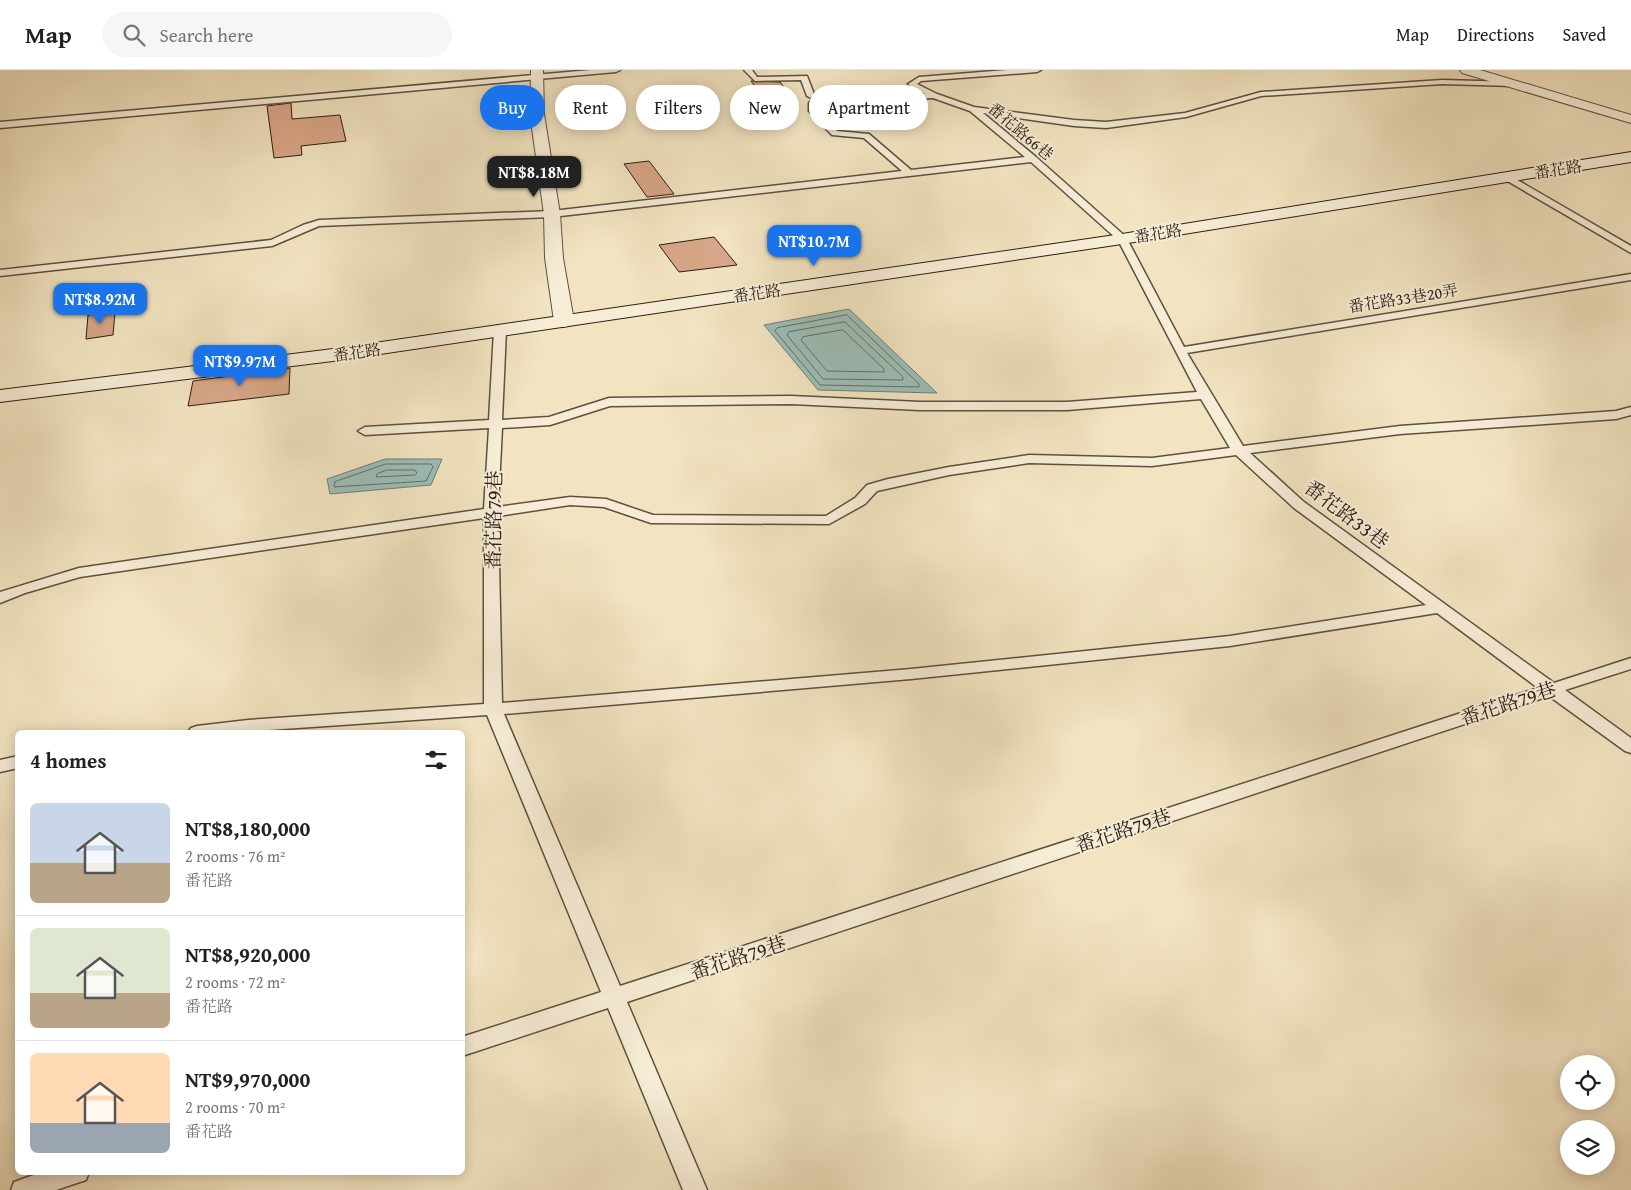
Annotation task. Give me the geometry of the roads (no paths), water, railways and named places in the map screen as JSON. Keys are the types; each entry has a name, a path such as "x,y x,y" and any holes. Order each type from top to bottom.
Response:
{"main road":[{"path":"1466,70 1631,119"},
{"path":"538,73 536,114 552,214 554,258 564,321"},
{"name":"番花路","path":"0,396 333,355 1122,239 1631,157"}],"lane":[{"path":"0,124 538,73 616,70"},
{"path":"748,70 756,79 804,78 809,89"},
{"path":"934,96 912,84 919,80 1037,70"},
{"path":"973,110 1074,123 1106,125 1186,115 1261,94 1442,82 1514,84"},
{"name":"番花路66巷","path":"928,96 934,96 973,110 1033,159 1109,230 1122,239"},
{"path":"833,130 835,132 866,136 908,172"},
{"path":"0,273 272,243 289,237 302,227 318,223 552,214 1033,159"},
{"path":"1507,177 1631,250"},
{"name":"番花路33巷","path":"1122,239 1204,395 1239,451 1299,504 1631,747"},
{"name":"番花路33巷20弄","path":"1180,351 1631,277"},
{"name":"番花路79巷","path":"500,330 491,512 493,710 696,1190"},
{"path":"365,431 550,421 609,402 791,400 920,406 1067,406 1204,395"},
{"path":"0,598 19,590 79,573 570,501 606,503 652,519 829,520 860,501 872,488 888,483 949,471 1029,459 1152,462 1400,430 1616,415 1631,411"},
{"path":"215,730 248,726 493,710 911,674 1230,641 1441,608"},
{"name":"番花路79巷","path":"615,998 1631,663"},
{"path":"0,766 15,763"},
{"path":"465,1046 615,998"},
{"path":"23,1190 68,1175"}],"water":[{"path":"849,309 937,393 818,390 764,325"},
{"path":"385,459 442,459 431,485 330,494 327,479"}]}
